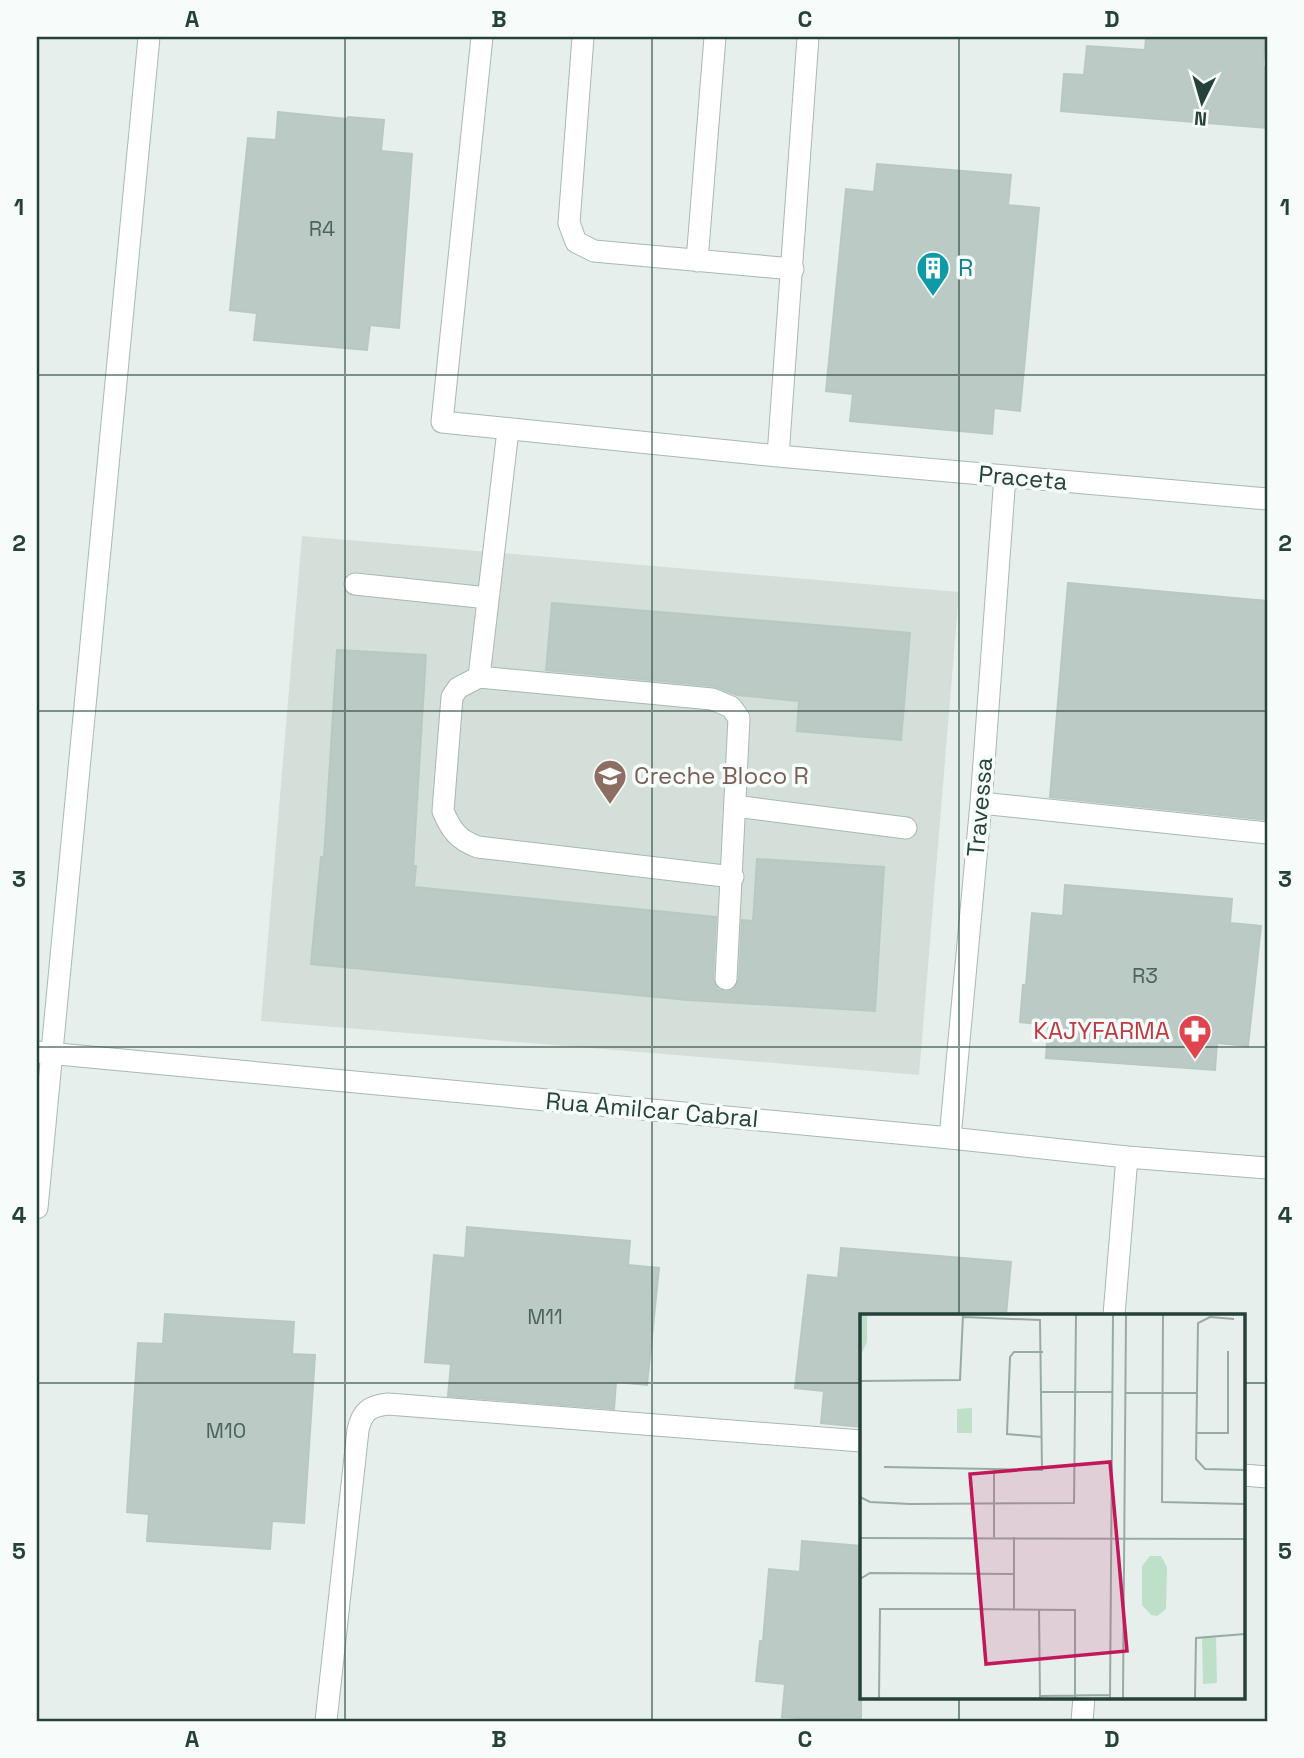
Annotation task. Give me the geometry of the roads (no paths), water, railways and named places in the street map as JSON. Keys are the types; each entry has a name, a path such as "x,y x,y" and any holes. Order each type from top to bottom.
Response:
{"street":[{"path":"37,1208 44,1053 149,37"},
{"name":"Praceta","path":"482,37 442,422 778,456 1267,499"},
{"path":"583,37 569,223 576,242 594,251 793,269"},
{"path":"697,261 715,37"},
{"path":"778,456 808,37"},
{"path":"478,677 508,430"},
{"name":"Travessa","path":"950,1138 981,803 1005,476"},
{"path":"355,584 488,598"},
{"path":"726,979 733,877 739,718 731,707 712,699 478,677 458,688 452,697 443,811 450,827 463,842 478,847 733,877"},
{"path":"981,803 1267,833"},
{"path":"735,806 906,828"},
{"name":"Rua Amilcar Cabral","path":"44,1053 1127,1157 1267,1168"},
{"path":"1114,1314 1127,1157"},
{"path":"326,1721 358,1430 360,1419 366,1410 376,1405 388,1404 860,1441"},
{"path":"1244,1475 1267,1477"},
{"path":"1082,1721 1084,1698"}],"place":[{"name":"R","path":"933,298"},
{"name":"Creche Bloco R","path":"610,806"},
{"name":"KAJYFARMA","path":"1195,1061"}]}
